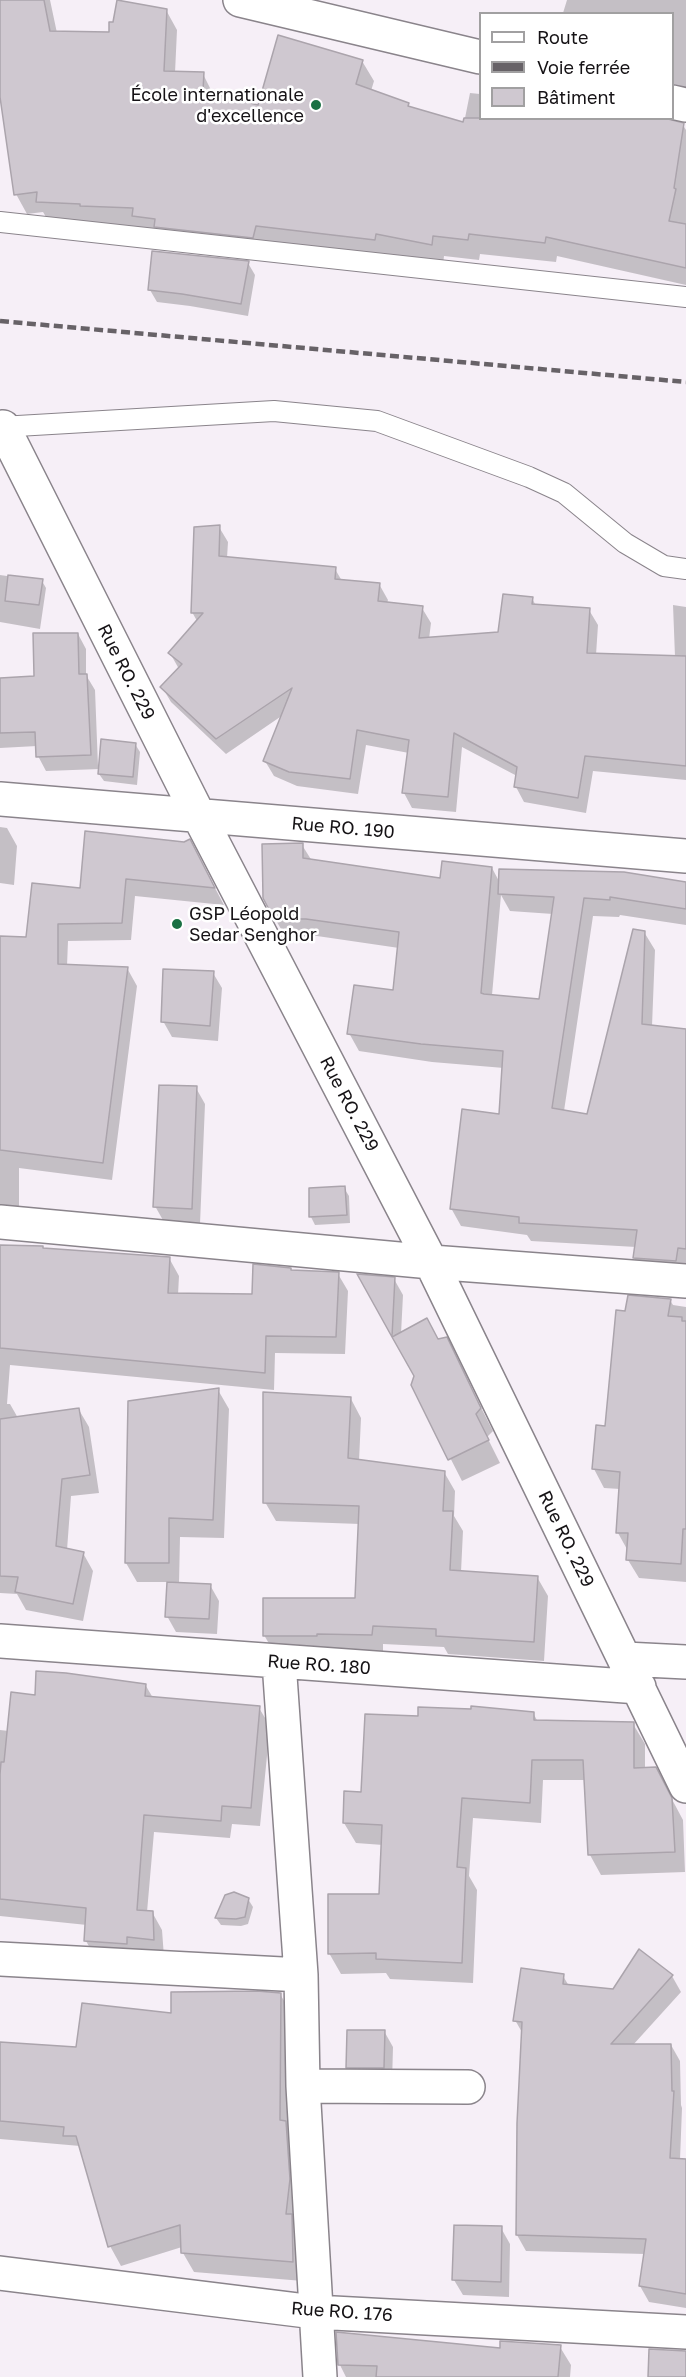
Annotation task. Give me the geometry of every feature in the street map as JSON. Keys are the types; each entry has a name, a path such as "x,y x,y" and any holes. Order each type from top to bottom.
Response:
{"street":[{"path":"240,0 479,57"},
{"name":"Rue RO. 229","path":"1,427 199,816 431,1262 686,1786"},
{"name":"Rue RO. 190","path":"0,799 686,856"},
{"path":"0,1222 431,1262 686,1281"},
{"name":"Rue RO. 180","path":"0,1641 279,1662 632,1673 686,1662"},
{"path":"279,1662 301,1975 303,2086 320,2377"},
{"path":"0,1959 301,1975"},
{"path":"303,2086 468,2087"},
{"name":"Rue RO. 176","path":"0,2273 315,2312 686,2332"}],"lane":[{"path":"0,222 686,297"},
{"path":"1,427 274,411 377,421 564,493 625,543 664,566 686,568"}],"building":[{"path":"0,0 44,0 50,31 109,32 109,22 113,22 117,0 167,9 164,71 204,72 203,91 258,105 278,35 363,60 356,84 409,103 408,106 463,122 464,118 479,118 479,120 672,120 684,123 674,188 676,189 669,221 686,224 686,268 546,237 545,243 469,234 468,240 433,236 432,245 376,234 375,240 256,226 253,238 154,227 155,219 132,216 133,208 36,202 37,192 14,195 0,97"},
{"path":"152,251 249,261 241,304 148,290"},
{"path":"220,525 219,556 336,567 335,579 380,583 378,601 423,606 419,638 498,632 503,594 533,597 532,604 590,608 587,653 686,656 686,766 585,756 578,798 514,787 517,767 454,733 448,797 402,793 409,740 357,730 350,779 289,772 263,761 292,688 216,739 160,687 182,664 168,653 203,613 191,613 194,527"},
{"path":"8,575 43,579 39,605 5,601"},
{"path":"33,633 78,633 79,674 87,674 91,755 36,757 35,732 0,733 0,678 34,676"},
{"path":"101,739 136,743 133,777 98,774"},
{"path":"85,831 184,842 190,839 215,888 126,879 122,923 58,924 58,964 128,967 103,1163 0,1150 0,936 26,937 32,883 80,888"},
{"path":"303,843 303,858 440,878 442,861 492,867 481,993 484,994 539,999 554,897 498,894 499,869 624,872 686,882 686,909 610,897 610,900 584,898 552,1108 587,1114 633,929 645,931 642,1024 686,1029 686,1249 678,1248 676,1261 633,1258 637,1230 519,1223 519,1217 450,1209 462,1109 499,1114 503,1051 421,1044 347,1034 354,985 393,990 399,932 306,919 274,919 263,898 262,844"},
{"path":"163,969 214,971 210,1026 161,1022"},
{"path":"159,1085 197,1086 192,1209 153,1207"},
{"path":"345,1186 347,1215 309,1217 309,1188"},
{"path":"0,1245 43,1246 43,1248 170,1257 168,1293 252,1294 253,1264 291,1268 291,1270 339,1272 336,1337 266,1336 265,1373 0,1348"},
{"path":"357,1274 395,1277 392,1337"},
{"path":"628,1295 671,1299 668,1316 682,1317 682,1321 686,1321 686,1529 683,1529 681,1564 626,1560 628,1533 616,1533 620,1472 592,1469 596,1425 605,1426 616,1310 625,1311"},
{"path":"427,1318 438,1339 447,1337 481,1408 476,1414 489,1440 448,1460 411,1385 414,1376 392,1337"},
{"path":"219,1388 213,1520 169,1518 169,1563 125,1563 128,1401"},
{"path":"263,1392 351,1397 348,1458 445,1471 443,1511 453,1511 450,1570 538,1576 534,1642 436,1636 436,1629 373,1626 372,1635 263,1636 263,1598 355,1598 359,1506 263,1503"},
{"path":"79,1408 90,1475 62,1479 56,1546 84,1552 73,1604 15,1592 18,1577 0,1576 0,1419"},
{"path":"167,1582 211,1584 209,1619 165,1617"},
{"path":"36,1671 146,1684 145,1696 260,1706 251,1808 222,1806 221,1821 144,1815 137,1910 153,1911 154,1940 127,1937 127,1944 84,1941 86,1908 0,1899 0,1774 1,1762 4,1762 11,1692 35,1695"},
{"path":"471,1706 534,1712 534,1720 634,1722 634,1768 656,1767 672,1798 675,1852 588,1855 583,1760 532,1760 530,1803 462,1798 457,1867 466,1868 462,1963 376,1959 376,1953 328,1954 328,1894 379,1894 382,1825 343,1823 344,1791 361,1792 365,1714 418,1716 418,1707 471,1709"},
{"path":"234,1892 249,1898 245,1917 215,1918 225,1895"},
{"path":"639,1949 673,1975 611,2044 671,2044 672,2091 674,2091 670,2158 686,2159 686,2294 639,2286 646,2239 516,2235 517,2123 522,2022 513,2021 521,1968 564,1974 563,1984 613,1989"},
{"path":"171,1992 281,1993 280,2120 286,2121 290,2179 286,2214 292,2214 293,2262 181,2253 180,2225 108,2247 76,2136 63,2136 64,2127 0,2121 0,2042 76,2047 82,2003 171,2013"},
{"path":"347,2030 385,2030 384,2068 346,2068"},
{"path":"454,2225 502,2226 501,2282 452,2280"},
{"path":"336,2332 500,2348 500,2341 561,2345 558,2377 376,2377 377,2366 338,2365"},
{"path":"649,2349 686,2351 686,2377 648,2377"}],"railway":[{"path":"0,321 686,382"}],"place":[{"name":"École internationale d'excellence","path":"316,105"},
{"name":"GSP Léopold Sedar Senghor","path":"177,924"}]}
